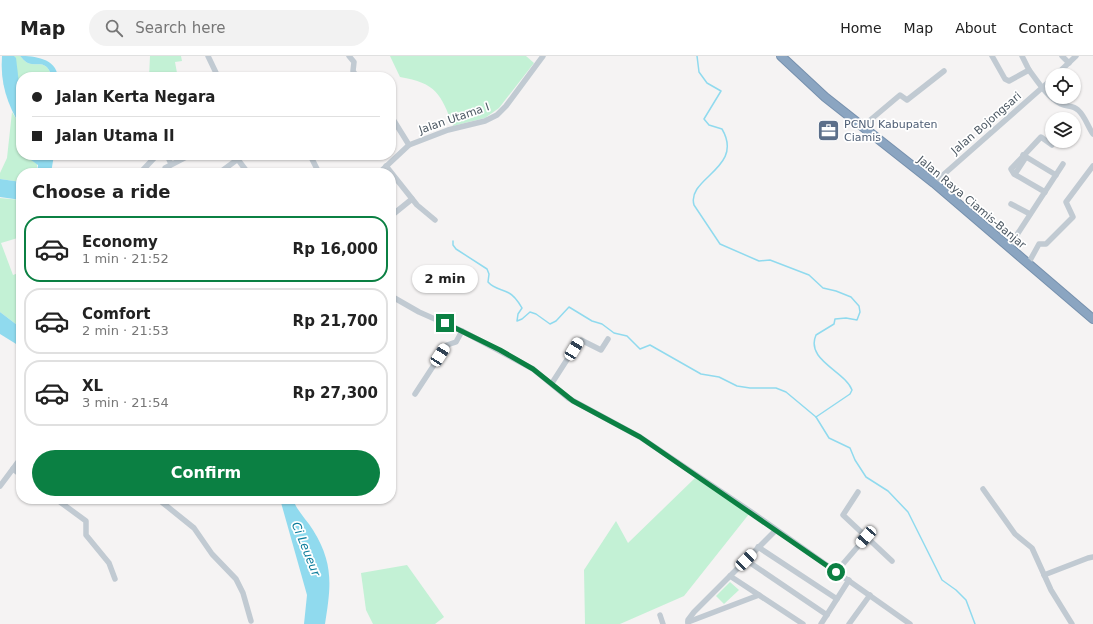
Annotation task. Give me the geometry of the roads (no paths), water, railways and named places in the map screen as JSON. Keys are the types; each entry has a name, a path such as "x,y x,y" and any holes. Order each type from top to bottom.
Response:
{"highway":[{"name":"Jalan Raya Ciamis-Banjar","path":"781,56 825,97 934,183 1093,319"}],"street":[{"path":"208,56 216,72"},
{"path":"349,56 354,62 354,72"},
{"name":"Jalan Utama I","path":"396,157 409,145 448,130 485,121 497,115 506,106 543,56"},
{"path":"992,56 1008,81 1011,82 1029,70"},
{"path":"1022,56 1029,70 1042,87 1058,102 1078,110 1093,134"},
{"path":"1062,56 1069,63"},
{"path":"1064,68 1076,56"},
{"path":"862,127 900,95 907,100 944,71"},
{"name":"Jalan Bojongsari","path":"934,183 1045,85"},
{"path":"396,122 409,145"},
{"path":"1045,140 1041,137 1024,156 1015,174 1045,192"},
{"path":"1024,156 1056,175"},
{"path":"145,168 152,160"},
{"path":"169,160 171,164"},
{"path":"164,168 179,160"},
{"path":"225,168 234,160"},
{"name":"Jalan Utama I","path":"386,166 393,160"},
{"path":"1009,247 1063,164"},
{"path":"1028,264 1039,244 1046,244 1073,217 1066,202 1093,166"},
{"path":"396,179 412,199 435,220"},
{"path":"396,212 412,199"},
{"path":"1011,204 1030,214"},
{"path":"396,299 419,312 462,332 533,369 552,383 568,398 640,437 849,580 910,624"},
{"path":"415,394 447,345 457,341 462,332"},
{"path":"552,383 579,341 601,350 608,339"},
{"path":"0,486 16,465"},
{"path":"983,489 1014,534 1032,548 1044,575 1072,624"},
{"path":"858,492 843,515 892,561"},
{"path":"63,504 86,520 86,536 109,563 115,580"},
{"path":"164,504 194,528 212,554 236,579 243,593 251,621"},
{"path":"688,623 694,612 776,530"},
{"path":"836,572 866,537"},
{"path":"758,547 837,599"},
{"path":"1044,575 1093,557"},
{"path":"746,560 827,615"},
{"path":"730,576 803,624"},
{"path":"821,624 849,580"},
{"path":"688,623 759,595"},
{"path":"849,624 870,595"},
{"path":"660,615 663,624"}],"water":[{"path":"2,56 14,56 16,58 18,72 16,72 16,118 8,102 3,84"},
{"path":"20,56 44,59 53,66 56,72 50,72 47,67 42,64 32,64 25,61"},
{"path":"31,160 53,160 52,168 38,168 38,165"},
{"path":"0,179 16,181 16,199 0,197"},
{"path":"0,312 16,324 16,344 0,334"},
{"name":"Ci Leueur","path":"281,504 295,504 313,530 325,554 329,576 329,598 325,624 304,624 307,595"}],"waterway":[{"path":"697,56 699,72 707,83 721,91 704,119 709,125 722,129 727,142 726,154 721,163 698,187 694,196 694,205 720,244 759,261 770,260 809,275 823,288 851,297 859,306 860,312 857,320 846,318 835,319 834,324 816,335 814,344 816,351 827,365 848,383 852,390 850,394 816,417"},
{"path":"453,241 453,245 456,249 487,269 489,274 488,282 490,284 495,288 509,293 517,300 522,308 518,314 517,321 522,319 530,312 536,314 550,324 556,321 569,307 592,321 602,324 614,333 627,336 640,349 650,345 701,374 719,377 737,386 750,388 776,388 786,392 816,417 829,438 850,448 855,460 866,477 888,491 908,512 942,580 956,590 966,600 975,624"}],"place":[{"name":"PCNU Kabupaten Ciamis","path":"829,130"}]}
